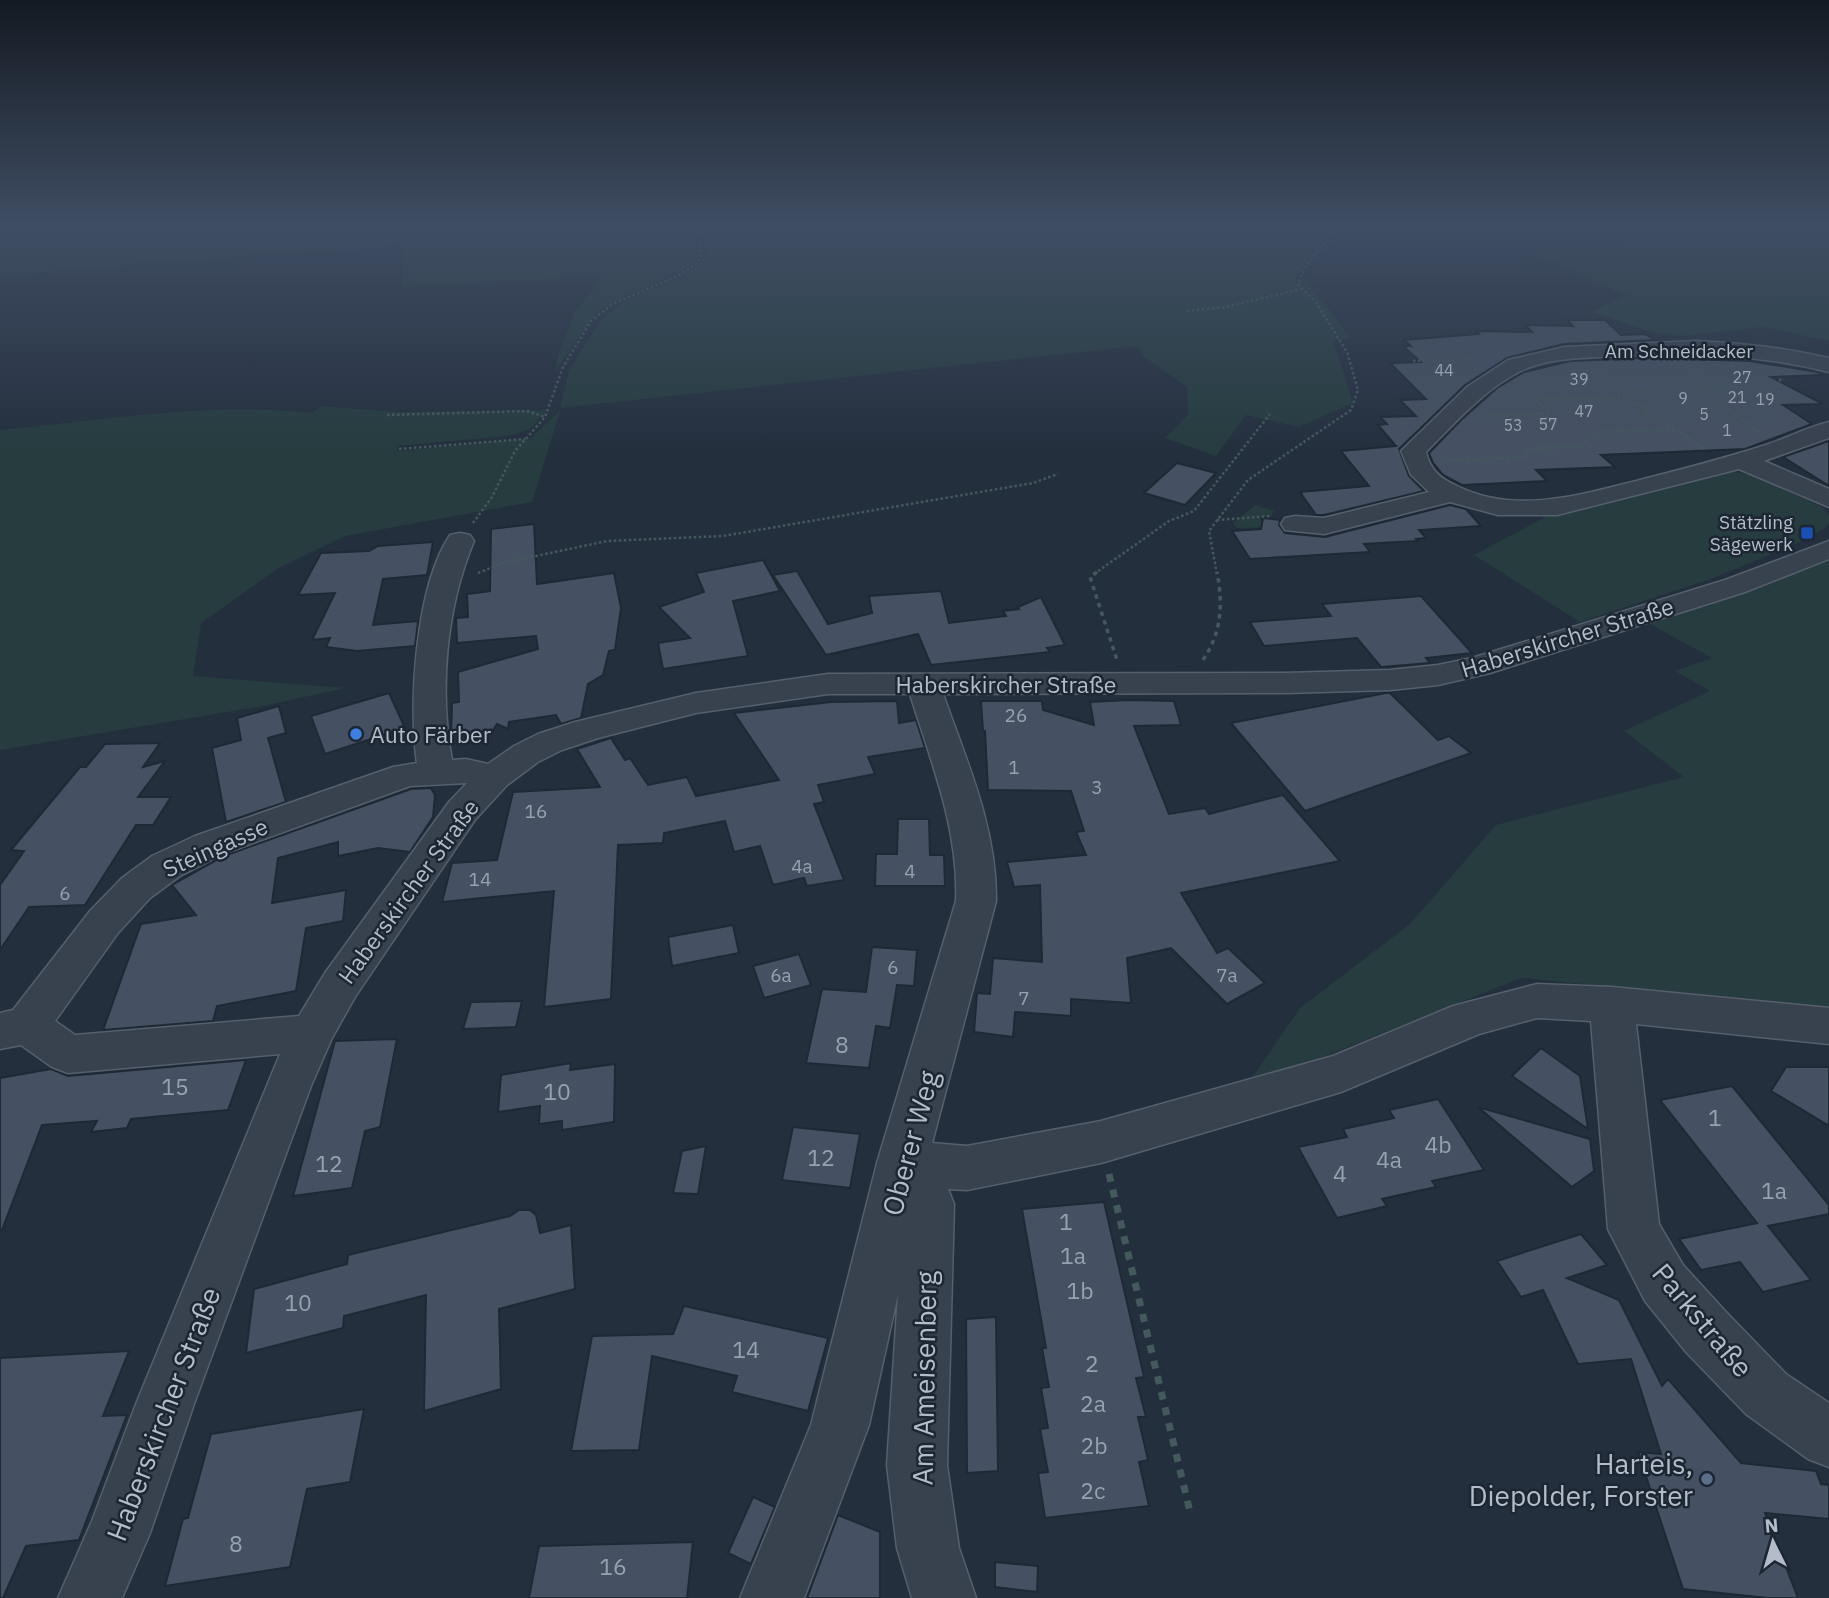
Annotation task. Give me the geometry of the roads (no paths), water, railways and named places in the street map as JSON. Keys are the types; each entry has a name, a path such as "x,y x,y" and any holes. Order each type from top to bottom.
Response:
{"street":[{"name":"Am Schneidacker","path":"1452,494 1432,483 1420,472 1413,451 1473,396 1509,369 1541,357 1573,352 1724,349 1789,355 1829,365"},
{"path":"1295,524 1324,526 1452,494 1497,506 1532,509 1565,507 1735,464 1782,449 1829,429"},
{"path":"1735,464 1829,499"},
{"path":"436,771 429,722 432,669 451,558 460,541"},
{"name":"Haberskircher Straße","path":"90,1598 119,1533 170,1391 288,1086 312,1033 340,985 462,811 494,777 526,754 550,742 587,730 696,703 828,684 1181,684 1390,680 1438,675 1479,666 1723,590 1829,549"},
{"name":"Oberer Weg","path":"772,1598 840,1424 902,1163 976,901 977,866 970,826 923,683"},
{"name":"Steingasse","path":"14,1028 104,922 136,888 166,866 209,845 406,775 466,771 494,777"},
{"path":"902,1163 967,1168 1101,1142 1341,1073 1469,1019 1537,1001 1612,1004 1829,1026"},
{"name":"Parkstraße","path":"1612,1004 1634,1229 1664,1283 1706,1332 1766,1394 1829,1438"},
{"path":"14,1028 68,1054 312,1033"},
{"name":"Am Ameisenberg","path":"902,1163 929,1204 917,1465 928,1548 944,1598"}],"place":[{"name":"Stätzling Sägewerk","path":"1807,533"},
{"name":"Auto Färber","path":"356,734"},
{"name":"Harteis, Diepolder, Forster","path":"1707,1479"}]}
